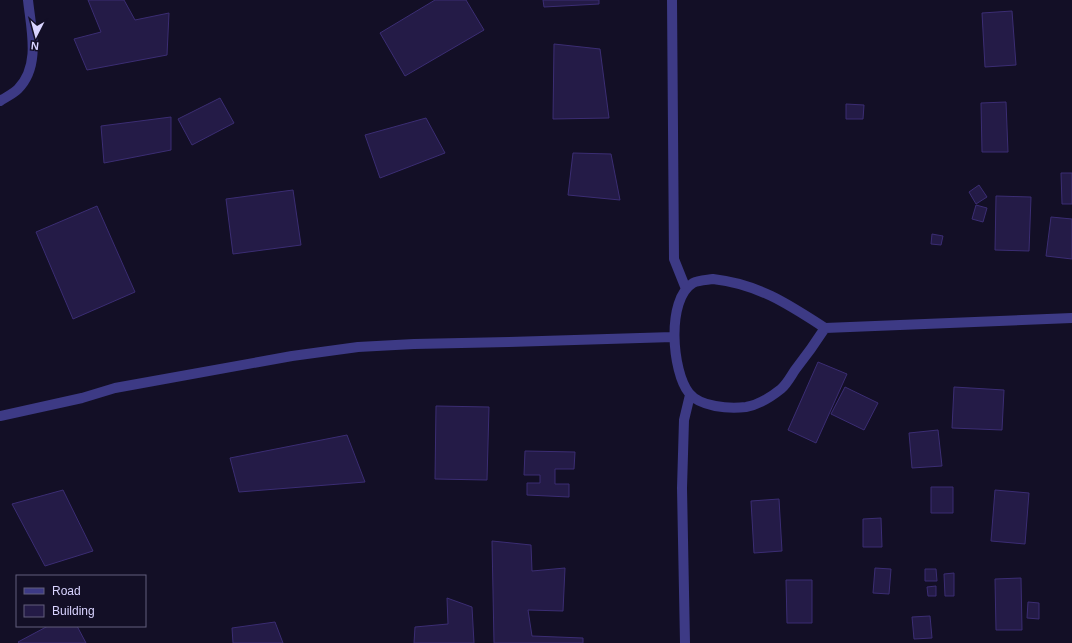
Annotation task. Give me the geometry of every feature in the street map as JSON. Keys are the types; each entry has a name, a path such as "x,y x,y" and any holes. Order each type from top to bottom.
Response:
{"street":[{"path":"0,101 18,89 29,73 33,52 28,0"},
{"path":"672,0 674,259 686,289"},
{"path":"825,328 782,388 767,399 747,407 726,408 705,404 690,395 681,382 673,337 678,300 693,282 713,279 733,281 778,299 825,328 1072,318"},
{"path":"0,416 82,398 115,388 292,356 358,347 414,344 673,337"},
{"path":"685,643 682,488 684,420 690,395"}],"building":[{"path":"88,0 124,0 135,20 169,13 167,55 87,70 74,39 101,32"},
{"path":"435,0 466,0 484,30 405,76 380,33"},
{"path":"543,0 599,0 599,4 544,7"},
{"path":"1012,11 1016,65 985,67 982,13"},
{"path":"554,44 600,49 609,118 553,119"},
{"path":"220,98 234,123 192,145 178,119"},
{"path":"1006,102 1008,152 982,152 981,103"},
{"path":"846,104 864,105 863,119 846,119"},
{"path":"171,117 171,150 104,163 101,126"},
{"path":"426,118 445,153 380,178 365,135"},
{"path":"573,153 611,154 620,200 568,195"},
{"path":"1061,173 1072,173 1072,204 1062,204"},
{"path":"979,185 987,197 976,204 969,192"},
{"path":"293,190 301,245 233,254 226,199"},
{"path":"996,196 1031,197 1029,251 995,250"},
{"path":"976,205 987,208 983,222 972,219"},
{"path":"97,206 135,292 73,319 36,232"},
{"path":"1051,217 1072,219 1072,259 1046,256"},
{"path":"932,234 943,236 941,245 931,244"},
{"path":"818,362 847,374 816,443 788,430"},
{"path":"845,387 878,403 864,430 831,414"},
{"path":"954,387 1004,390 1002,430 952,428"},
{"path":"436,406 489,407 487,480 435,479"},
{"path":"938,430 942,466 912,468 909,433"},
{"path":"347,435 365,482 239,492 230,458"},
{"path":"525,451 575,452 574,469 555,469 555,484 569,484 569,497 527,495 527,483 540,483 540,475 524,475"},
{"path":"931,487 953,487 953,513 931,513"},
{"path":"63,490 93,551 45,566 12,504"},
{"path":"995,490 1029,493 1025,544 991,541"},
{"path":"779,499 782,551 754,553 751,501"},
{"path":"881,518 882,547 863,547 863,519"},
{"path":"492,541 531,545 532,571 565,568 563,611 528,610 532,636 583,638 583,643 494,643"},
{"path":"875,568 891,569 889,594 873,593"},
{"path":"925,569 936,569 937,581 925,581"},
{"path":"954,573 954,596 945,596 944,574"},
{"path":"1021,578 1022,630 996,630 995,579"},
{"path":"786,580 812,580 812,623 787,623"},
{"path":"936,586 936,596 928,596 927,587"},
{"path":"447,598 472,607 474,643 414,643 415,627 448,624"},
{"path":"1028,602 1039,603 1039,619 1027,618"},
{"path":"930,616 932,638 914,639 912,617"},
{"path":"275,622 283,643 233,643 232,628"},
{"path":"46,627 78,627 86,643 19,643 18,642"}]}
